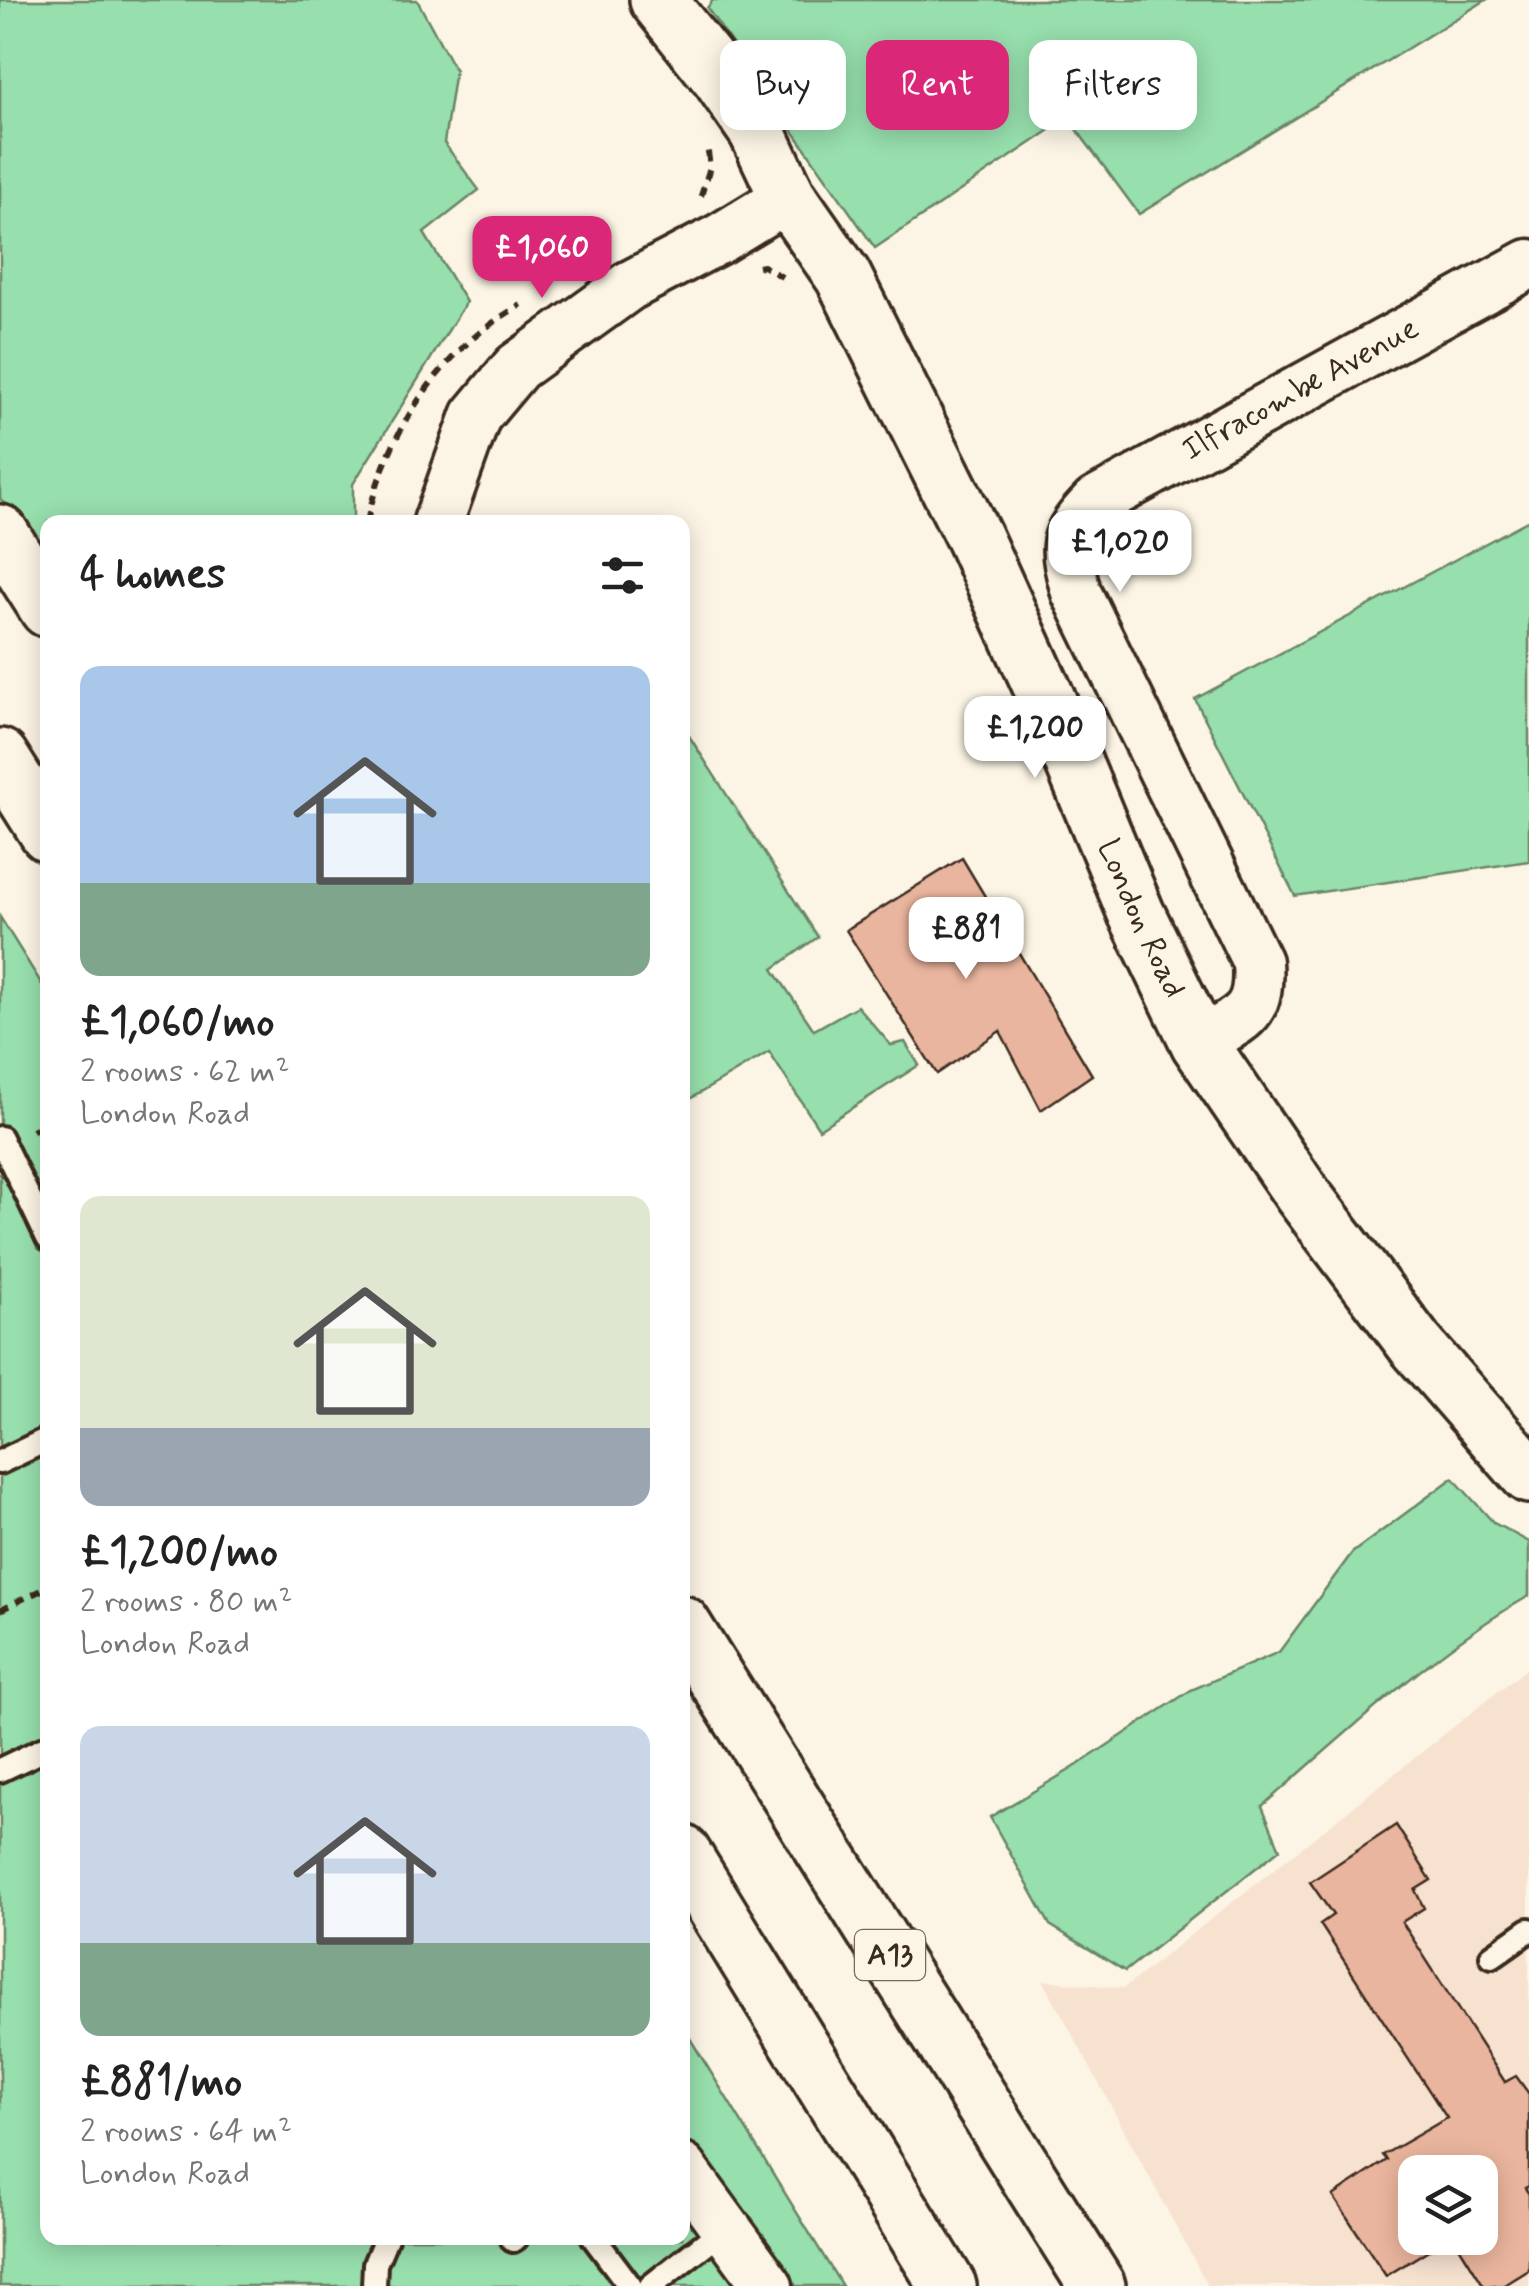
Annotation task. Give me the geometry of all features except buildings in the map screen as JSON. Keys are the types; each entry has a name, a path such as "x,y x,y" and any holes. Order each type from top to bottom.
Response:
{"main road":[{"name":"London Road","path":"658,0 757,130 788,198 843,276 974,538 1048,701 1136,914 1199,1043 1302,1194 1415,1344 1529,1475"},
{"path":"0,533 40,596"},
{"path":"0,757 40,820"},
{"name":"A13","path":"690,1637 1097,2286"},
{"path":"690,1867 948,2286"}],"street":[{"path":"441,515 476,416 517,368 629,286 788,198"},
{"name":"Ilfracombe Avenue","path":"1199,1043 1252,1008 1259,988 1257,962 1076,592 1067,560 1070,529 1096,502 1529,264"},
{"path":"690,2179 768,2286"}],"lane":[{"path":"0,1138 40,1221"},
{"path":"4,1460 40,1443"},
{"path":"0,1770 40,1750"},
{"path":"1492,1956 1529,1930"},
{"path":"651,2286 726,2227"},
{"path":"374,2286 375,2264 383,2245"},
{"path":"599,2245 630,2286"}],"path":[{"path":"0,1610 40,1591"}],"shaded area":[{"path":"1529,1667 1529,2286 1208,2286 1043,1980 1124,1988"}],"green space":[{"path":"0,0 417,0 455,70 444,143 479,190 424,233 466,302 353,484 353,515 40,515 40,564 0,498"},
{"path":"713,0 1486,0 1139,214 1077,130 1197,130 1197,40 1029,40 1029,130 1050,130 875,248 792,130 846,130 846,40 729,40 707,8"},
{"path":"1529,520 1529,861 1295,896 1195,699"},
{"path":"690,737 818,937 773,969 814,1030 857,1006 891,1045 905,1042 919,1065 819,1129 769,1052 690,1099"},
{"path":"0,917 40,981 40,2245 690,2245 690,2038 842,2286 0,2286"},
{"path":"1453,1478 1494,1523 1529,1542 1529,1596 1424,1668 1262,1806 1280,1849 1125,1971 1050,1925 990,1817 1191,1690 1279,1652 1352,1553"}]}
